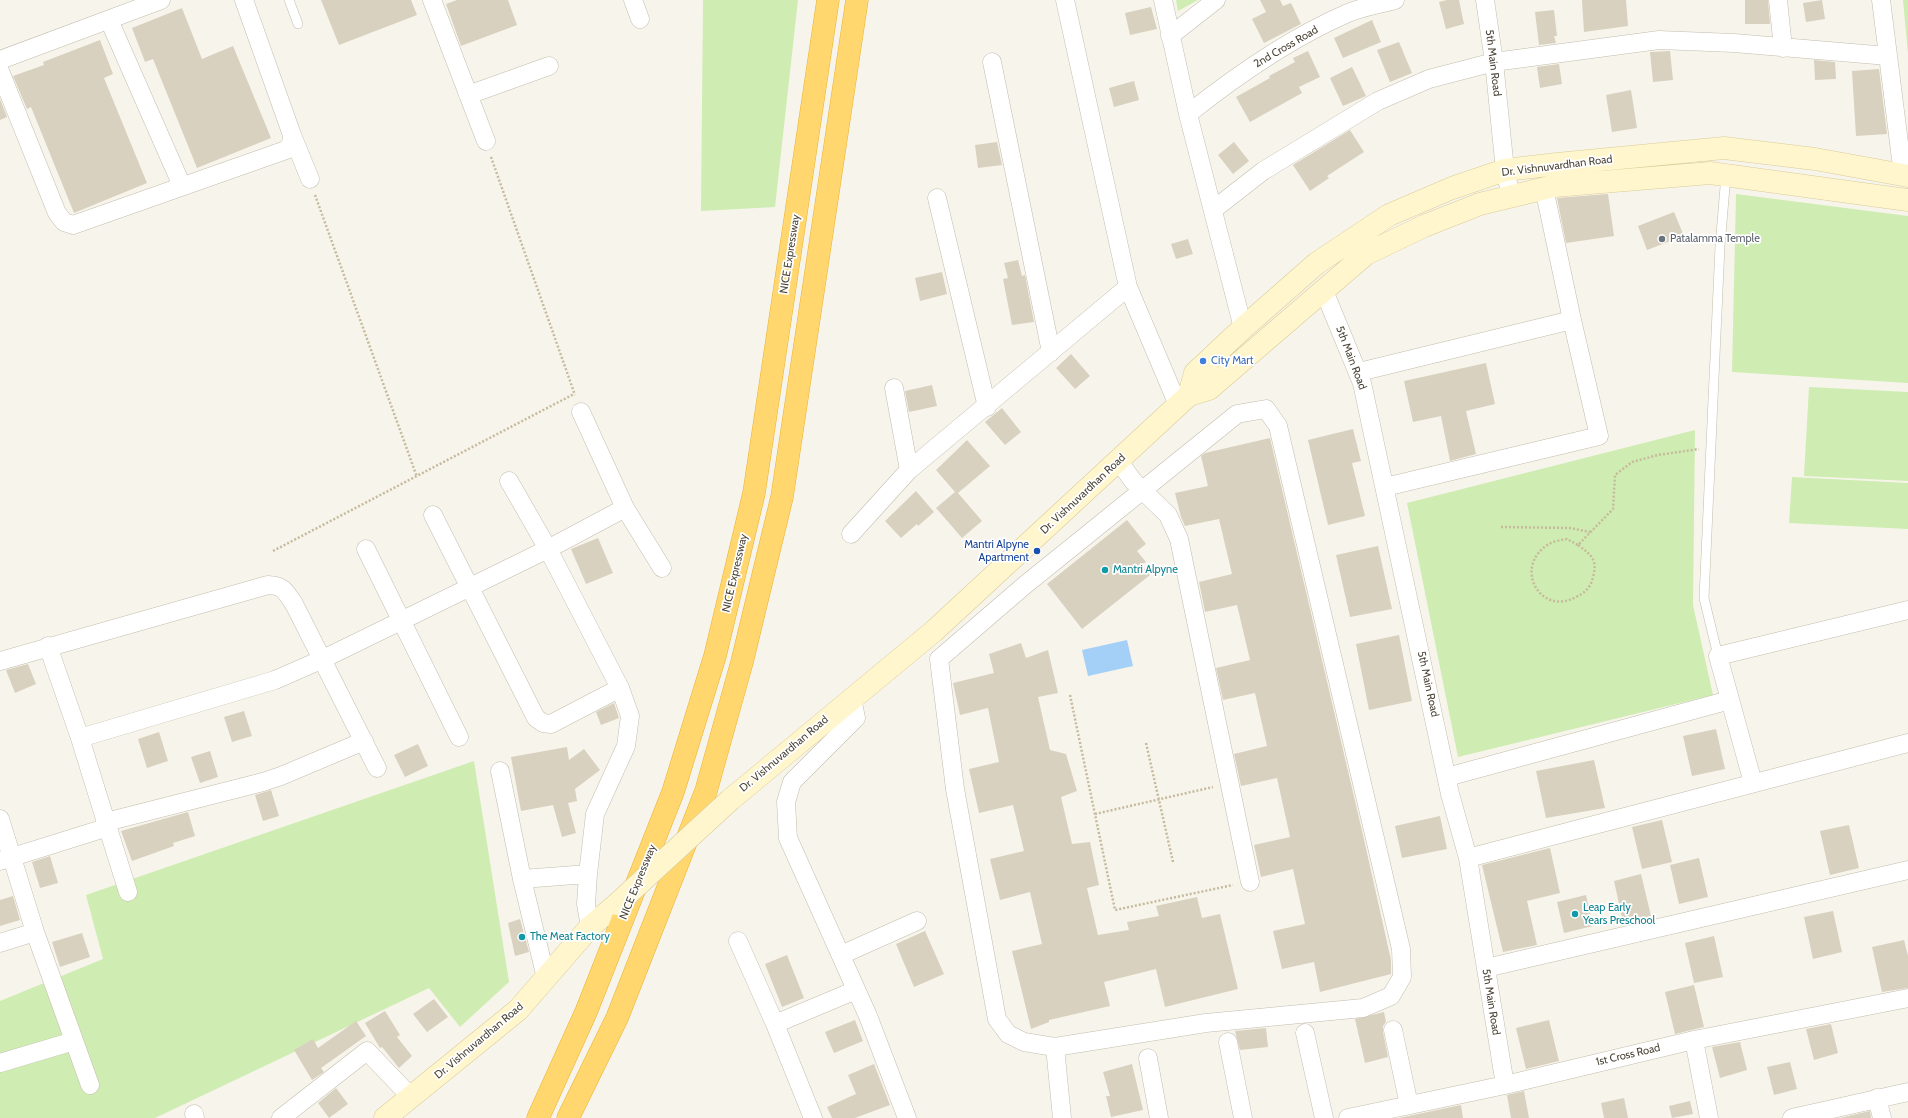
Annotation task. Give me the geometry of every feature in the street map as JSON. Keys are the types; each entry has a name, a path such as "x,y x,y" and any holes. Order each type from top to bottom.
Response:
{"highway":[{"name":"NICE Expressway","path":"538,1118 586,1012 673,792 715,656 754,493 828,0"},
{"path":"568,1118 616,1018 706,791 742,662 782,497 857,0"}],"main road":[{"name":"Dr. Vishnuvardhan Road","path":"1184,400 1195,373 1242,328 1317,263 1389,215 1452,188 1505,170 1724,148 1815,159 1905,176"},
{"name":"Dr. Vishnuvardhan Road","path":"385,1118 518,1010 590,926 617,904 730,800 934,631 1184,400 1208,389 1366,254 1424,226 1480,204 1554,186 1710,173 1908,200"}],"street":[{"path":"0,60 161,0"},
{"path":"244,0 292,135 310,179"},
{"path":"432,0 486,141"},
{"path":"633,0 640,19"},
{"path":"1065,0 1128,288 1184,400"},
{"path":"1163,0 1188,114 1242,328"},
{"path":"1170,36 1216,0"},
{"name":"2nd Cross Road","path":"1188,114 1230,80 1301,36 1349,13 1395,0"},
{"name":"5th Main Road","path":"1485,0 1494,62 1505,170 1511,196"},
{"path":"1778,0 1783,48"},
{"path":"1881,0 1905,176"},
{"path":"109,20 182,186"},
{"path":"1213,210 1263,171 1378,101 1429,79 1494,62 1659,40 1734,43 1888,56"},
{"path":"992,62 1051,352"},
{"path":"468,95 548,66"},
{"path":"0,71 57,212 64,222 73,225 286,150 291,144 292,135"},
{"path":"1385,487 1599,436 1572,320 1544,188"},
{"path":"937,198 987,407"},
{"path":"851,534 909,470 987,407 1128,288"},
{"name":"5th Main Road","path":"1324,291 1359,372 1447,777 1468,858 1505,1085"},
{"path":"1359,372 1572,320"},
{"path":"894,388 909,470"},
{"path":"1266,408 1278,426 1401,949 1402,977 1391,996 1363,1008 1206,1023 1055,1047 1024,1042 1008,1034 998,1020 955,789 939,659 1016,593 1237,414 1266,408"},
{"path":"581,412 625,508 662,568"},
{"path":"1118,460 1142,491 1168,516 1179,539 1250,882"},
{"path":"510,481 548,549 620,688 630,716 626,746 595,814 586,904 590,926"},
{"path":"80,738 275,680 323,659 548,549 625,508"},
{"path":"433,515 536,718 543,723 551,724 560,721 620,688"},
{"path":"366,549 459,737"},
{"path":"995,576 1016,593"},
{"path":"0,661 48,646 268,585 276,585 284,588 294,604 378,768"},
{"path":"1753,784 1718,656 1908,610"},
{"path":"48,646 80,738 128,892"},
{"path":"852,698 856,718 792,782 786,802 788,838 868,1016 907,1118"},
{"path":"1447,777 1730,700"},
{"path":"6,859 102,829 106,822 264,782 287,774 364,741"},
{"path":"1468,858 1908,743"},
{"path":"500,771 522,879 546,978"},
{"path":"0,820 6,859 35,932 90,1085"},
{"path":"1486,968 1908,870"},
{"path":"522,879 588,874"},
{"path":"840,954 917,921"},
{"path":"0,944 35,932"},
{"path":"738,941 775,1024 813,1118"},
{"path":"775,1024 856,990"},
{"name":"1st Cross Road","path":"1348,1118 1505,1085 1694,1040 1908,998"},
{"path":"1393,1030 1409,1105"},
{"path":"1305,1033 1324,1118"},
{"path":"1694,1040 1709,1118"},
{"path":"0,1063 74,1041"},
{"path":"1228,1042 1243,1118"},
{"path":"1055,1047 1062,1118"},
{"path":"281,1118 367,1051 411,1097"},
{"path":"1148,1058 1159,1118"},
{"path":"1796,1118 1908,1092"},
{"path":"1877,1098 1882,1118"}],"lane":[{"path":"289,0 298,24"},
{"path":"1718,656 1704,598 1720,246 1726,175"}],"path":[{"path":"486,141 581,412"},
{"path":"310,179 417,477"},
{"path":"273,551 574,394"},
{"path":"1578,545 1613,510 1616,475 1632,462 1678,451 1711,447"},
{"path":"1501,527 1570,528 1590,532"},
{"path":"1566,539 1578,545 1592,557 1596,568 1592,582 1584,593 1567,602 1551,600 1538,592 1532,578 1530,567 1540,551 1550,543 1566,539"},
{"path":"1070,695 1115,910 1250,882"},
{"path":"1146,744 1173,862"},
{"path":"1095,814 1230,783"}],"green space":[{"path":"703,0 798,0 775,207 701,211"},
{"path":"1176,0 1198,0 1178,11"},
{"path":"1903,0 1908,0 1908,54"},
{"path":"1736,194 1908,216 1908,383 1732,372"},
{"path":"1809,387 1908,392 1908,481 1804,476"},
{"path":"1695,430 1693,605 1713,695 1458,757 1407,503"},
{"path":"1792,477 1908,483 1908,529 1789,523"},
{"path":"474,761 509,982 460,1027 429,988 155,1118 0,1118 0,1001 103,959 86,895"}],"water":[{"path":"1127,640 1133,666 1088,676 1082,650"}],"building":[{"path":"321,0 411,0 417,15 339,45"},
{"path":"457,0 508,0 517,25 461,46 446,4"},
{"path":"1260,0 1280,0 1283,6 1291,3 1301,24 1264,43 1252,19 1266,12"},
{"path":"1459,0 1464,24 1446,29 1439,2"},
{"path":"1582,0 1626,0 1628,26 1584,32"},
{"path":"1745,0 1768,0 1770,24 1745,24"},
{"path":"1822,0 1825,19 1806,22 1803,3"},
{"path":"1151,7 1157,29 1130,35 1125,13"},
{"path":"182,8 202,59 233,46 271,138 197,168 153,59 145,62 132,28"},
{"path":"1554,10 1557,36 1554,36 1556,43 1539,45 1535,12"},
{"path":"1372,20 1381,42 1343,58 1334,38"},
{"path":"100,40 113,74 104,78 147,183 74,213 31,107 27,109 13,76 44,65 43,62"},
{"path":"1399,42 1412,73 1390,82 1377,50"},
{"path":"1308,51 1320,77 1299,87 1302,93 1250,122 1236,97 1270,78 1269,76 1295,62 1293,58"},
{"path":"1670,51 1673,80 1653,82 1650,52"},
{"path":"1814,60 1835,62 1836,79 1815,80"},
{"path":"1559,64 1562,84 1540,88 1537,67"},
{"path":"1352,67 1366,96 1343,106 1330,78"},
{"path":"1879,69 1887,134 1856,136 1852,71"},
{"path":"1134,81 1139,100 1114,107 1109,88"},
{"path":"1631,90 1637,128 1612,132 1606,95"},
{"path":"0,99 7,117 0,120"},
{"path":"1350,130 1364,152 1327,176 1329,178 1310,191 1293,165"},
{"path":"997,142 1002,165 978,168 975,145"},
{"path":"1234,142 1249,161 1233,174 1218,155"},
{"path":"1608,194 1614,236 1566,243 1557,198"},
{"path":"1674,212 1684,236 1647,250 1638,226"},
{"path":"1188,239 1193,254 1176,259 1171,244"},
{"path":"1018,260 1022,276 1025,275 1034,322 1012,325 1003,279 1008,278 1004,263"},
{"path":"942,272 947,294 920,301 915,278"},
{"path":"1071,354 1090,376 1075,389 1056,368"},
{"path":"1486,363 1495,404 1466,411 1476,454 1450,461 1441,416 1413,422 1404,381"},
{"path":"932,385 937,406 909,412 905,391"},
{"path":"1002,408 1021,432 1005,445 985,422"},
{"path":"1353,429 1361,461 1352,463 1365,516 1328,525 1308,440"},
{"path":"1270,438 1391,960 1391,974 1320,992 1314,962 1282,969 1273,931 1305,924 1293,869 1261,877 1254,845 1290,837 1277,778 1241,786 1234,754 1267,746 1255,693 1223,700 1216,668 1250,660 1237,605 1205,612 1199,582 1232,574 1219,519 1185,526 1181,517 1175,493 1208,486 1201,456 1205,453"},
{"path":"967,440 990,466 958,493 982,521 962,538 936,508 955,492 936,470"},
{"path":"916,491 934,512 901,538 885,521"},
{"name":"Mantri Alpyne","path":"1127,520 1146,544 1137,551 1146,562 1141,565 1150,575 1082,629 1047,584"},
{"path":"598,538 613,573 586,584 571,549"},
{"path":"1378,546 1392,609 1350,617 1336,555"},
{"path":"1399,635 1412,701 1369,710 1356,644"},
{"path":"1021,643 1026,658 1048,650 1058,693 1038,697 1050,750 1066,754 1077,791 1061,797 1072,844 1090,842 1099,885 1087,888 1098,935 1129,930 1127,922 1159,916 1156,906 1197,897 1202,918 1220,914 1238,989 1165,1007 1156,969 1104,982 1110,1006 1049,1020 1049,1022 1031,1029 1012,951 1042,944 1030,892 1000,900 990,859 1024,851 1013,805 979,813 969,769 999,762 988,708 960,715 953,683 994,673 989,654"},
{"path":"28,664 36,684 15,693 6,670"},
{"path":"614,703 619,718 601,725 596,712"},
{"path":"244,711 252,736 232,742 224,717"},
{"path":"1716,729 1725,769 1692,776 1683,736"},
{"path":"159,732 168,761 147,768 138,739"},
{"path":"418,744 428,766 405,777 394,755"},
{"path":"567,747 569,760 584,749 600,770 575,789 577,801 568,803 576,833 562,837 553,805 521,811 511,757"},
{"path":"210,751 218,777 200,783 191,757"},
{"path":"1594,760 1605,808 1546,818 1536,771"},
{"path":"271,790 279,816 263,821 255,795"},
{"path":"188,812 195,836 173,843 174,846 132,861 121,831"},
{"path":"1440,816 1447,849 1402,858 1395,826"},
{"path":"1662,820 1672,862 1642,869 1632,827"},
{"path":"1849,825 1859,868 1830,875 1820,831"},
{"path":"1550,848 1560,893 1527,901 1537,945 1503,952 1482,865"},
{"path":"50,856 58,883 40,888 32,862"},
{"path":"1699,858 1708,897 1679,904 1670,865"},
{"path":"1641,874 1651,916 1623,922 1614,881"},
{"name":"Leap Early Years Preschool","path":"1586,895 1593,926 1564,933 1557,902"},
{"path":"13,896 20,920 0,926 0,900"},
{"path":"1833,911 1842,952 1813,959 1804,917"},
{"path":"520,919 529,952 515,956 508,923"},
{"path":"925,931 944,974 914,987 896,944"},
{"path":"82,933 90,957 60,967 52,942"},
{"path":"1714,936 1723,977 1694,983 1685,943"},
{"path":"1904,940 1908,956 1908,988 1882,992 1872,947"},
{"path":"787,955 804,998 782,1007 765,964"},
{"path":"1694,985 1704,1027 1675,1034 1665,992"},
{"path":"434,999 448,1017 427,1032 413,1014"},
{"path":"385,1011 400,1035 397,1037 412,1056 399,1068 382,1047 380,1048 365,1023"},
{"path":"1384,1012 1386,1022 1383,1026 1383,1032 1388,1057 1365,1063 1355,1019"},
{"path":"855,1020 863,1041 834,1053 825,1032"},
{"path":"1549,1020 1559,1061 1526,1069 1516,1028"},
{"path":"356,1021 366,1036 321,1068 324,1072 312,1080 294,1050 313,1039 318,1048"},
{"path":"1831,1024 1838,1053 1814,1060 1806,1029"},
{"path":"1266,1028 1268,1047 1240,1050 1235,1031"},
{"path":"1740,1042 1747,1070 1720,1078 1712,1047"},
{"path":"1790,1062 1797,1089 1774,1095 1767,1067"},
{"path":"874,1064 890,1105 855,1118 832,1118 827,1107 856,1094 848,1075"},
{"path":"1132,1064 1143,1110 1111,1117 1106,1096 1110,1096 1103,1072"},
{"path":"336,1088 348,1104 329,1118 318,1103"},
{"path":"1524,1091 1529,1118 1511,1118 1507,1095"},
{"path":"1624,1098 1628,1118 1604,1118 1601,1103"},
{"path":"1690,1101 1693,1114 1672,1118 1669,1106"},
{"path":"1461,1105 1463,1118 1399,1118"},
{"path":"1870,1111 1871,1118 1840,1118"}],"place":[{"name":"Patalamma Temple","path":"1662,239"},
{"name":"City Mart","path":"1203,361"},
{"name":"Mantri Alpyne Apartment","path":"1037,551"},
{"name":"Mantri Alpyne","path":"1105,570"},
{"name":"Leap Early Years Preschool","path":"1575,914"},
{"name":"The Meat Factory","path":"522,937"}]}
